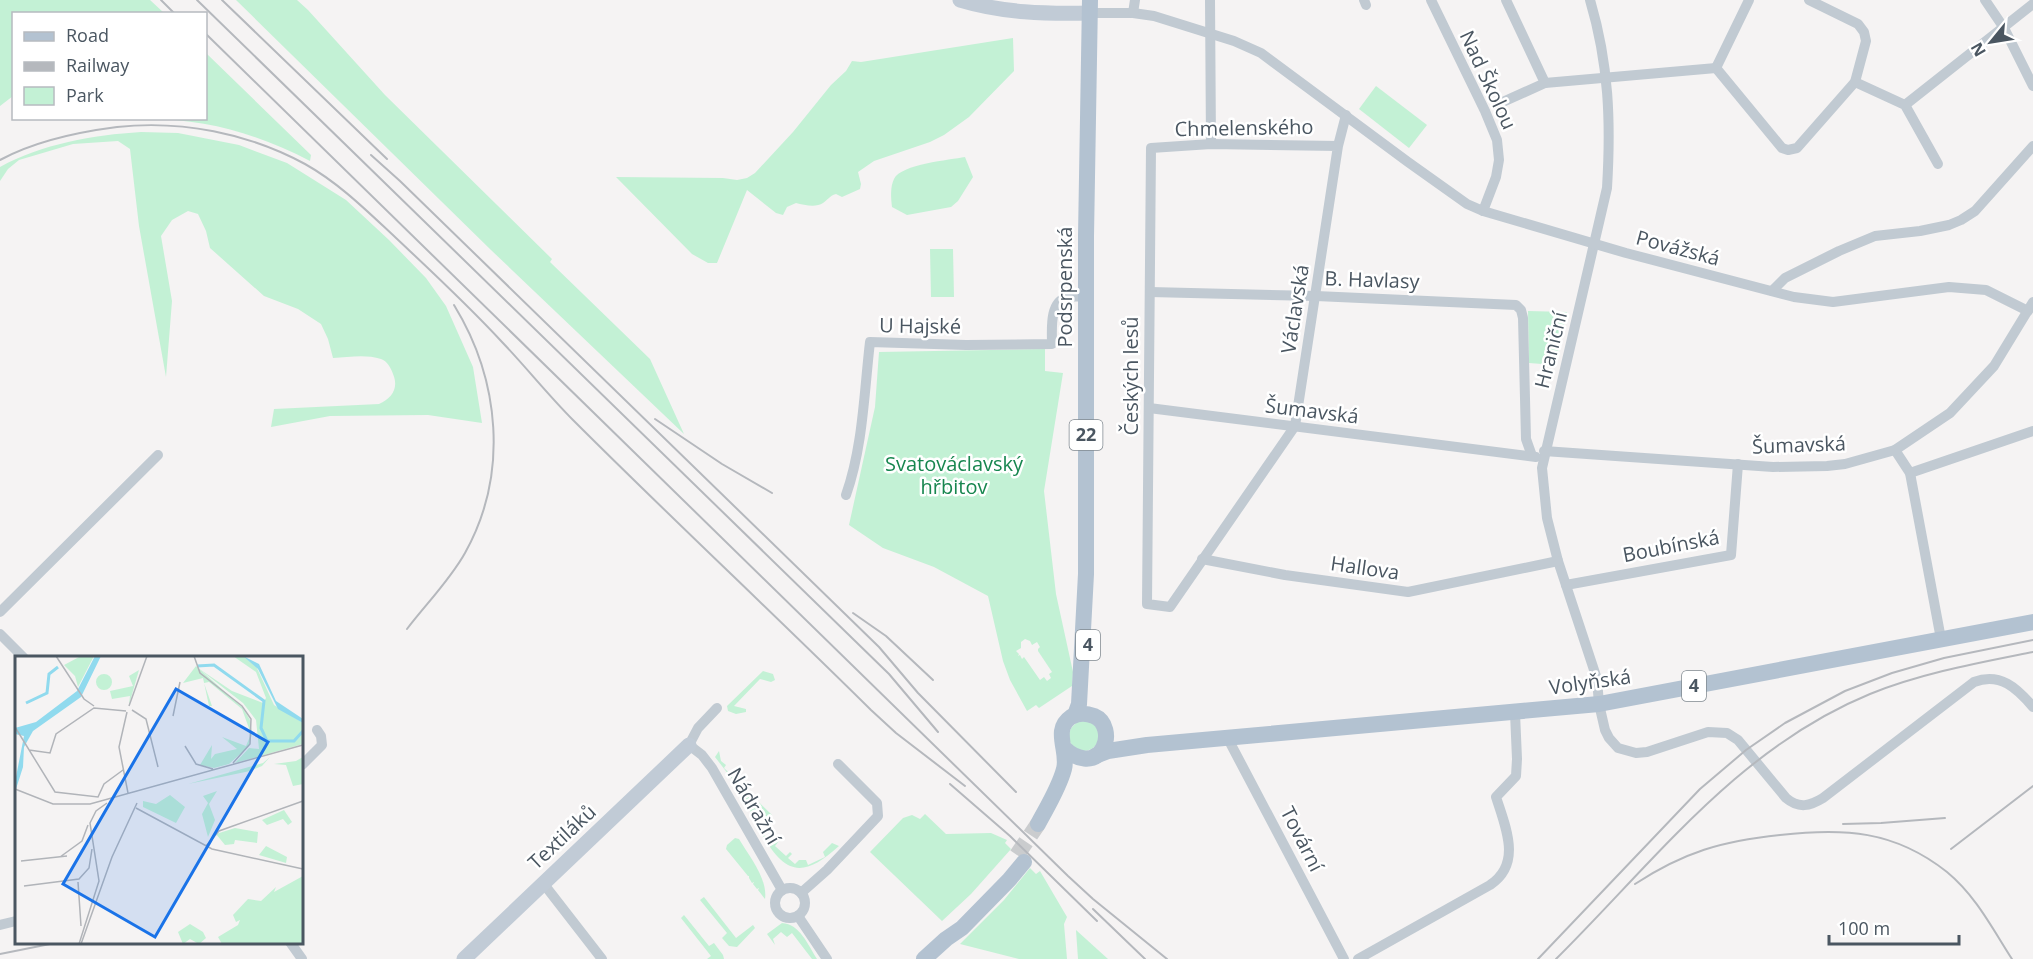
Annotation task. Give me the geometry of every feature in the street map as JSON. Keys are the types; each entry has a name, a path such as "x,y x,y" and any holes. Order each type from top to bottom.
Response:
{"main road":[{"name":"Podsrpenská","path":"1090,6 1086,297 1086,574 1089,695 1093,715"},
{"name":"Podsrpenská","path":"1086,574 1079,704 1075,715 1069,718 1062,729 1066,759 1064,770 1041,828 1077,764 1105,745 1106,731"},
{"name":"Volyňská","path":"1089,758 1108,751 1147,745 1599,704 2033,622"},
{"path":"1075,715 1082,713 1093,715"},
{"name":"4","path":"1093,715 1103,723 1106,731"},
{"name":"Volyňská","path":"1106,731 1117,743 1147,745"},
{"path":"1064,748 1072,756 1089,758"},
{"path":"924,959 962,928 983,907 1020,858"}],"street":[{"path":"960,0 989,8 1027,12 1090,6 1154,16 1234,41 1261,53 1346,115"},
{"path":"1133,12 1135,0"},
{"path":"1209,0 1211,144"},
{"name":"Nad Školou","path":"1431,0 1497,140 1499,160 1496,177 1483,212"},
{"path":"1506,0 1545,83"},
{"name":"Hraniční","path":"1590,0 1607,78 1610,142 1608,177 1595,243 1540,455 1548,518 1558,561 1597,679 1599,704 1609,738 1618,748 1636,753 1647,752 1708,732 1731,735 1790,802 1803,806 1811,805 1823,798 1974,682 1989,678 2004,681 2033,707"},
{"path":"1716,68 1749,0"},
{"path":"1716,68 1782,148 1788,150 1797,148 1855,82 1866,41 1864,32 1858,24 1809,0"},
{"path":"1985,0 2004,28 2033,86"},
{"path":"1905,105 2033,4"},
{"path":"1496,105 1545,83 1716,68"},
{"path":"1855,82 1905,105 1938,164"},
{"name":"Povážská","path":"1346,115 1467,204 1483,212 1772,291 1833,302 1948,286 1986,290 2031,307"},
{"name":"Václavská","path":"1147,604 1170,607 1295,426 1338,146 1346,115"},
{"name":"Chmelenského","path":"1150,148 1211,144 1338,146"},
{"path":"1772,291 1785,278 1875,236 1920,231 1961,220 1975,211 2033,146"},
{"name":"Českých lesů","path":"1147,604 1150,148"},
{"name":"B. Havlasy","path":"1150,292 1512,304 1520,308"},
{"name":"U Hajské","path":"846,495 852,476 863,411 870,342 966,345 1052,344 1053,317 1057,304 1066,297 1086,297"},
{"name":"Šumavská","path":"1149,408 1540,455 1773,467 1827,466 1854,462 1894,450 1950,414 1994,366 2031,307"},
{"name":"Hraniční","path":"1520,308 1523,318 1526,439 1540,455"},
{"path":"1910,473 2033,431"},
{"path":"1894,450 1910,473 1941,639"},
{"path":"0,612 158,455"},
{"name":"Boubínská","path":"1566,585 1731,555 1738,464"},
{"name":"Hallova","path":"1202,559 1286,575 1408,592 1558,561"},
{"path":"0,634 23,656"},
{"path":"689,745 698,728 717,708"},
{"path":"1358,959 1490,885 1502,875 1508,862 1509,850 1496,797 1516,776 1515,713"},
{"path":"303,764 322,745 321,736 317,730"},
{"name":"Tovární","path":"1227,737 1344,959"},
{"name":"Textiláků","path":"464,959 689,745"},
{"name":"Nádražní","path":"689,745 702,755 712,768 782,890 775,900 777,911 786,918 798,916 827,959"},
{"path":"801,893 827,870 878,816 877,803 838,764"},
{"path":"543,883 602,959"},
{"path":"782,890 792,888 801,893 805,906 798,916"},
{"path":"0,925 15,921"},
{"path":"291,944 302,959"}],"green space":[{"path":"0,0 150,0 163,12 12,12 12,97 0,106"},
{"path":"236,0 297,0 308,10 385,95 552,259 550,262 650,359 684,434 491,250"},
{"path":"1013,38 1014,71 969,117 930,142 874,161 858,172 860,189 842,197 836,194 817,205 796,203 787,207 783,215 776,213 747,190 717,263 708,263 692,254 616,177 737,180 747,178 755,173 793,132 852,61 861,62"},
{"path":"207,54 311,155 310,161 266,141 221,127 174,120 207,120"},
{"path":"1376,86 1427,125 1409,148 1359,109"},
{"path":"141,132 178,133 239,145 287,163 346,200 426,278 446,306 473,367 482,423 428,415 330,416 271,427 274,409 379,404 388,399 393,392 395,379 388,365 381,359 357,356 333,358 321,324 298,309 264,296 210,248 206,231 198,214 188,211 172,220 161,236 172,301 166,377 139,226 130,149 118,141 73,144 19,160 8,169 0,181 0,167 33,152 86,138"},
{"path":"965,157 973,177 958,201 951,207 907,215 892,207 892,185 898,174 916,166"},
{"path":"930,249 953,249 954,297 931,297"},
{"path":"1528,311 1567,312 1555,365 1529,363"},
{"name":"Svatováclavský hřbitov","path":"1045,349 1045,371 1063,373 1044,491 1056,594 1073,672 1072,686 1039,708 1036,705 1027,711 1010,680 1003,661 988,596 934,567 883,548 849,525 875,407 879,352","holes":["1025,639 1032,645 1037,642 1040,647 1038,651 1052,672 1049,674 1051,678 1047,681 1044,677 1040,680 1024,657 1022,659 1020,655 1018,656 1016,651 1021,648 1021,642"]},
{"path":"763,671 773,674 775,680 771,682 760,679 734,706 746,709 746,712 736,714 728,711 727,706"},
{"path":"1084,721 1095,725 1099,736 1095,747 1084,751 1073,747 1069,736 1073,725"},
{"path":"719,751 721,761 726,765 724,768 772,815 758,821 754,818 732,779 715,757"},
{"path":"925,814 946,834 991,833 1007,840 1005,843 1011,849 971,894 942,921 870,852 903,818 912,815 920,819"},
{"path":"766,827 770,828 764,835 773,843 777,839 779,841 775,846 786,856 790,852 792,854 788,858 795,864 799,860 806,860 808,865 825,857 823,852 832,843 839,846 826,857 815,864 795,868 786,864 769,846 761,832"},
{"path":"735,838 739,839 761,876 765,899 758,890 759,888 757,889 754,882 752,883 749,876 726,849"},
{"path":"1030,868 1036,874 1040,871 1067,917 1064,924 1067,959 1019,959 960,944 1004,900"},
{"path":"704,897 736,938 753,925 755,928 737,947 729,946 722,938 727,933 700,900"},
{"path":"684,915 709,946 714,943 724,959 707,959 711,956 681,918"},
{"path":"782,923 799,931 817,959 812,959 792,933 787,937 781,932 773,939 775,945 767,934"},
{"path":"1076,930 1108,959 1078,959"}],"tunnel":[{"path":"1017,855 1038,824"}],"railway":[{"path":"161,0 173,12"},
{"path":"197,0 889,674 938,732"},
{"path":"222,0 387,159"},
{"path":"207,35 1068,876 1167,959"},
{"path":"0,160 13,153 72,135 117,127 165,125 190,127 237,137 261,144 305,164 363,207 449,288 573,420 871,710 896,733 965,786"},
{"path":"371,155 879,647 918,693 1016,792"},
{"path":"407,629 465,553 479,523 488,491 493,460 493,428 489,396 481,364 454,305"},
{"path":"655,419 722,464 772,493"},
{"path":"853,613 886,636 933,680"},
{"path":"1538,959 1700,789 1746,750 1785,723 1845,691 1892,673 1944,658 2033,640"},
{"path":"1556,959 1700,810 1738,776 1779,745 1823,717 1870,694 1950,669 2033,652"},
{"path":"950,784 1010,836 1097,921"},
{"path":"1951,849 2033,786"},
{"path":"1843,824 1945,818"},
{"path":"1635,884 1687,856 1740,841 1803,833 1868,835 1908,848 1947,872 1967,891 2012,959"},
{"path":"1093,909 1145,959"},
{"path":"0,954 50,944"}]}
